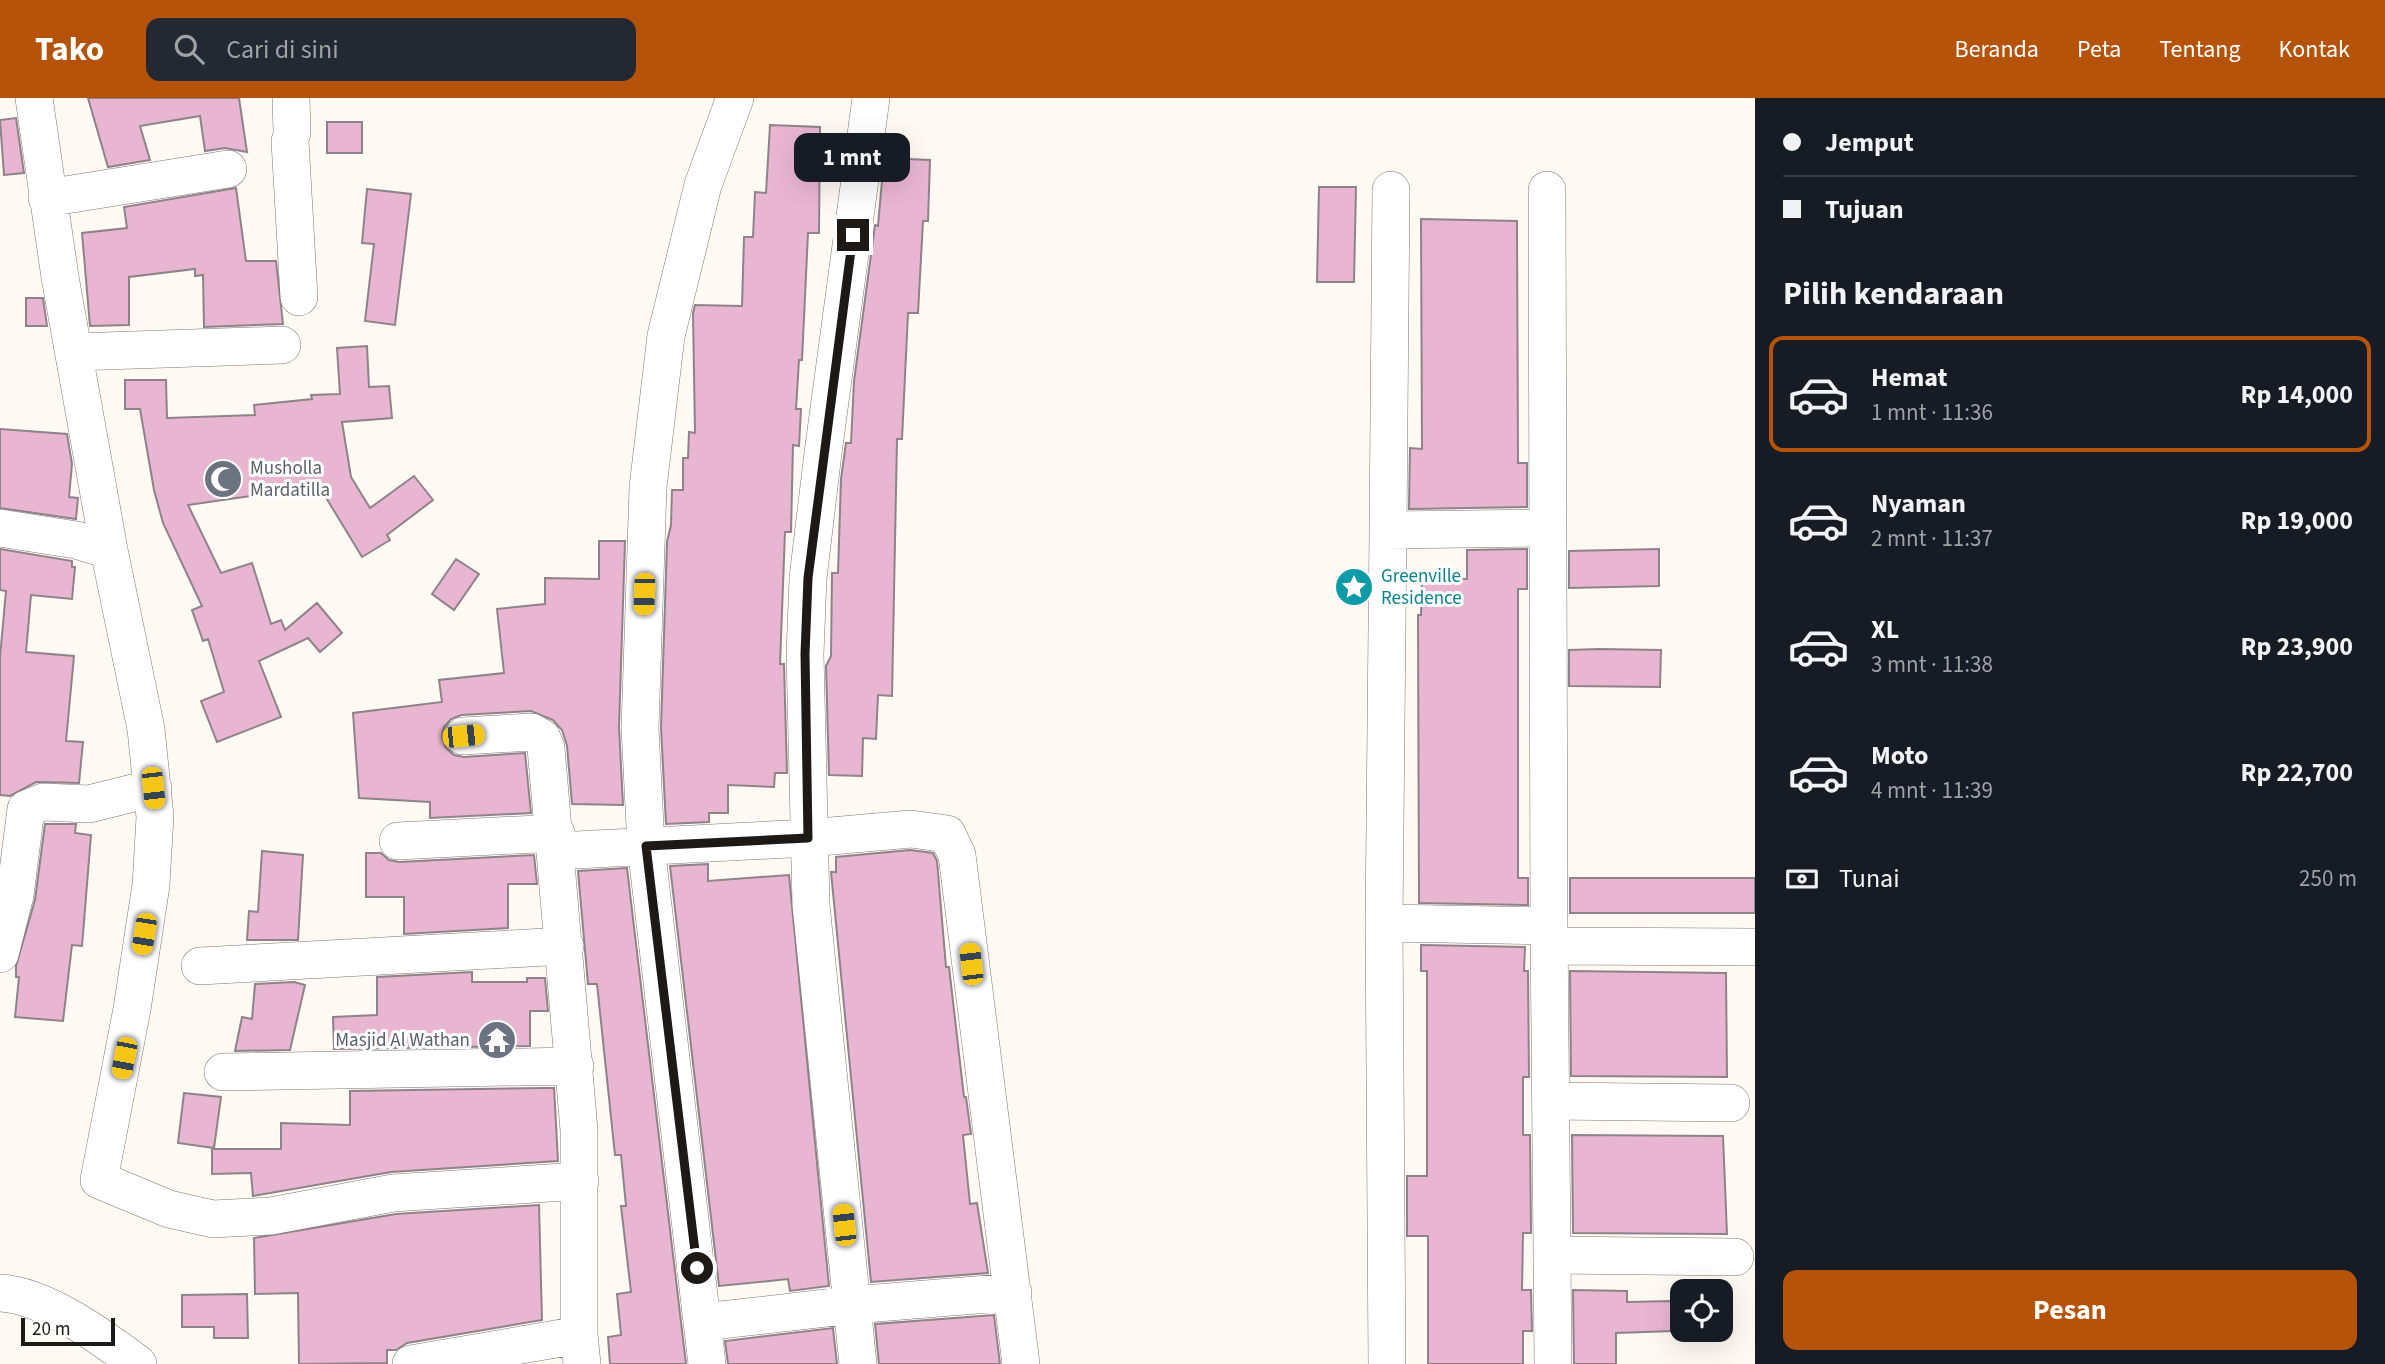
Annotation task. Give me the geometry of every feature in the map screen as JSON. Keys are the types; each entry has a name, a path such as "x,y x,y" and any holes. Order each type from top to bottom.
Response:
{"street":[{"path":"34,98 47,198 109,550 146,729 155,817 151,885 124,1058 99,1180 169,1209 213,1219 271,1216 393,1193 580,1181"},
{"path":"707,1364 646,846 640,728 648,487 666,336 703,185 735,98"},
{"path":"858,1364 811,905 805,654 808,578 871,98"},
{"path":"291,124 299,297"},
{"path":"47,198 228,169"},
{"path":"1387,1364 1384,923 1391,190"},
{"path":"1547,190 1553,1364"},
{"path":"75,352 282,345"},
{"path":"0,528 76,540 109,550"},
{"path":"1388,530 1548,528"},
{"path":"411,1364 580,1349 580,1181 575,1066 557,842 546,748 542,738 522,731 463,736"},
{"path":"0,954 15,895 26,809 43,802 89,804 153,788"},
{"path":"398,841 557,842 646,846 927,829 947,834 957,855 1021,1364"},
{"path":"1384,923 1549,936 1755,947"},
{"path":"200,965 565,946"},
{"path":"223,1072 575,1066"},
{"path":"1551,1101 1731,1103"},
{"path":"1554,1255 1735,1257"},
{"path":"704,1322 852,1305 1013,1292"},
{"path":"0,1293 13,1294 83,1325 112,1342 138,1364"}],"building":[{"path":"88,98 239,98 247,152 225,148 205,151 200,116 140,126 150,160 108,167"},
{"path":"16,118 24,173 4,175 0,120"},
{"path":"327,122 362,122 362,153 327,153"},
{"path":"770,125 820,127 819,233 808,233 802,360 799,360 796,409 801,409 799,446 793,445 791,532 785,532 780,664 784,664 787,773 775,773 774,787 728,785 728,813 709,813 709,822 666,824 661,728 667,542 671,525 672,490 683,490 683,458 688,458 689,432 695,433 693,313 695,305 742,306 744,237 753,237 755,192 766,193"},
{"path":"884,158 930,160 928,221 923,221 918,313 908,313 902,439 897,439 892,696 878,695 876,739 863,738 862,776 829,775 826,666 831,656 832,573 838,573 841,479 846,443 851,443 854,381 875,225 878,226"},
{"path":"1319,187 1356,187 1354,282 1317,282"},
{"path":"236,188 246,261 276,261 283,324 204,327 203,275 195,276 195,269 129,277 129,325 90,326 82,233 127,228 124,207"},
{"path":"367,189 411,194 395,325 365,321 374,244 362,243"},
{"path":"1421,219 1517,221 1518,463 1527,463 1527,507 1409,509 1410,448 1422,449"},
{"path":"26,298 43,298 47,326 26,326"},
{"path":"367,346 369,387 389,386 392,418 342,422 351,477 370,508 414,476 433,500 387,535 390,540 362,557 319,486 188,505 221,573 252,563 271,624 281,620 285,630 317,603 342,633 320,652 308,638 259,661 281,717 217,742 201,701 224,692 208,639 203,641 192,610 202,606 163,523 154,490 140,409 125,409 125,380 166,380 167,418 255,415 254,405 312,399 311,395 340,394 337,348"},
{"path":"0,429 67,434 72,464 69,497 78,498 76,519 0,508"},
{"path":"599,541 625,541 619,727 623,805 572,804 567,746 562,730 553,720 531,711 461,715 451,719 444,727 442,737 446,748 454,755 464,757 525,753 531,813 430,818 430,802 359,798 353,713 442,702 439,680 504,673 497,609 545,604 545,578 599,579"},
{"path":"0,549 72,561 72,567 75,567 72,599 31,595 26,652 74,656 66,741 83,742 79,783 36,782 10,796 0,795 0,657 6,591 0,590"},
{"path":"1527,549 1527,589 1518,589 1518,878 1528,878 1528,905 1419,903 1418,615 1421,615 1422,578 1467,579 1467,550"},
{"path":"1659,549 1659,586 1569,588 1569,551"},
{"path":"456,559 479,574 454,610 432,594"},
{"path":"1569,650 1661,650 1660,687 1569,686"},
{"path":"45,824 76,824 75,833 91,835 82,946 72,945 63,1021 15,1017 19,977 16,977 16,966 35,900"},
{"path":"910,850 933,853 937,861 946,967 949,967 964,1097 971,1134 963,1135 970,1204 977,1203 988,1273 871,1282 831,872 836,872 836,857"},
{"path":"262,851 303,855 298,940 247,940 249,911 258,912"},
{"path":"366,853 381,853 389,860 399,862 534,855 537,884 508,884 508,928 404,934 404,897 366,897"},
{"path":"708,864 708,881 789,875 829,1286 790,1291 788,1279 719,1286 670,866"},
{"path":"627,868 686,1364 610,1364 608,1337 621,1335 617,1294 631,1292 621,1206 626,1206 621,1155 615,1155 597,984 588,984 578,871"},
{"path":"1570,878 1755,878 1755,913 1570,913"},
{"path":"1421,945 1525,947 1524,971 1528,971 1529,1077 1523,1077 1523,1135 1530,1135 1531,1233 1523,1233 1522,1290 1531,1290 1532,1331 1523,1331 1523,1364 1428,1364 1428,1236 1407,1236 1407,1176 1427,1176 1427,971 1421,971"},
{"path":"1570,971 1726,973 1727,1077 1571,1076"},
{"path":"472,972 472,982 527,982 527,978 545,978 548,1011 530,1011 530,1046 334,1049 333,1017 377,1015 377,977"},
{"path":"294,982 305,985 290,1050 235,1051 242,1017 252,1019 255,984"},
{"path":"554,1088 558,1161 391,1172 253,1196 251,1173 212,1174 212,1149 281,1149 281,1123 350,1125 350,1091"},
{"path":"184,1093 221,1097 214,1148 178,1143"},
{"path":"1572,1135 1723,1136 1727,1234 1573,1233"},
{"path":"539,1205 542,1320 407,1343 396,1350 387,1350 387,1363 299,1364 298,1293 255,1294 254,1238 396,1214"},
{"path":"1573,1290 1627,1291 1627,1302 1670,1301 1670,1331 1616,1333 1616,1364 1574,1364"},
{"path":"247,1294 248,1338 214,1338 214,1327 182,1327 182,1295"},
{"path":"994,1315 1000,1364 879,1364 875,1324"},
{"path":"833,1328 837,1364 728,1364 725,1341"}],"place":[{"name":"Musholla Mardatilla","path":"223,479"},
{"name":"Greenville Residence","path":"1354,587"},
{"name":"Masjid Al Wathan","path":"497,1040"}],"route":[{"path":"697,1268 646,846 808,838 805,654 808,578 822,453 853,235"}]}
